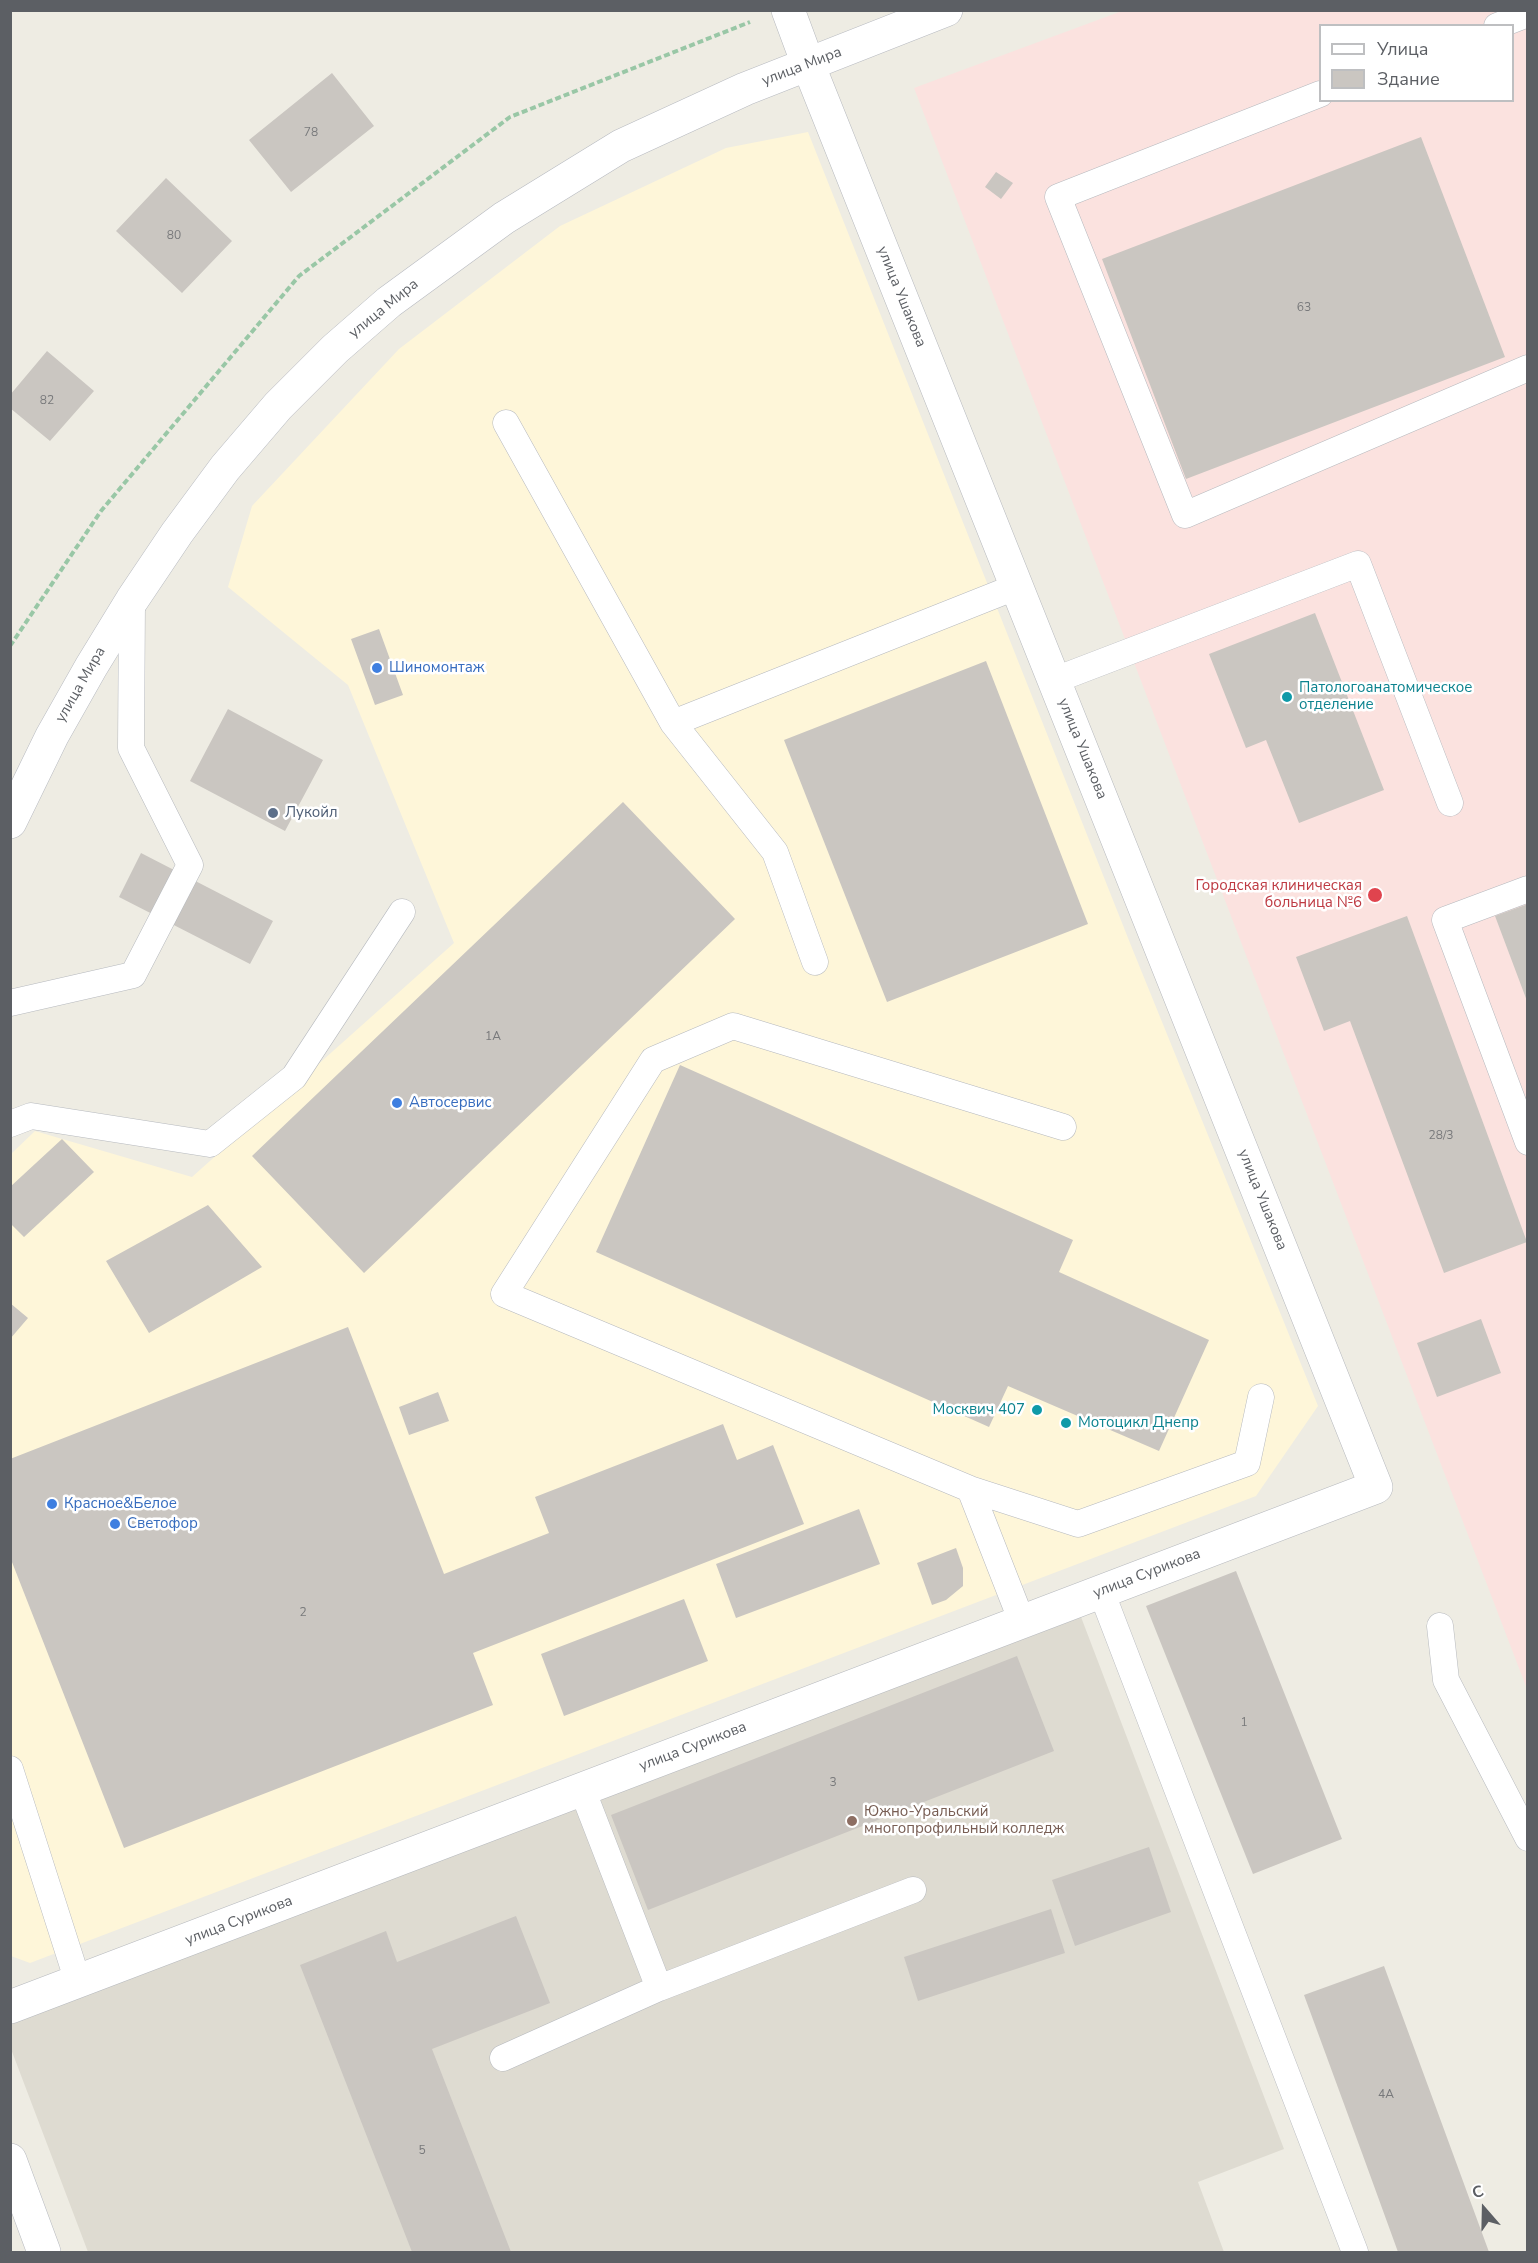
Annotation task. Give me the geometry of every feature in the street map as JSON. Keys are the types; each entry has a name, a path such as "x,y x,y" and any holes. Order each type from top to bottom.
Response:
{"street":[{"name":"улица Ушакова","path":"788,10 1376,1486"},
{"name":"улица Мира","path":"10,822 52,736 132,600 177,533 225,468 278,406 336,349 390,302 504,218 621,146 693,111 946,10"},
{"name":"улица Сурикова","path":"10,2007 1376,1486"},
{"path":"10,2160 44,2253"}],"lane":[{"path":"1502,24 1527,14"},
{"path":"1319,94 1058,196 1185,515 1527,368"},
{"path":"506,423 673,723 775,852 815,962"},
{"path":"1055,680 1358,564 1450,803"},
{"path":"673,723 1018,586"},
{"path":"10,1003 133,975 190,865 131,748 132,600"},
{"path":"1527,889 1445,920 1527,1142"},
{"path":"10,1124 31,1116 210,1144 294,1077 402,912"},
{"path":"1063,1127 733,1026 653,1060 504,1294 970,1489 1078,1524 1247,1463 1261,1397"},
{"path":"970,1489 1022,1622"},
{"path":"1101,1591 1355,2253"},
{"path":"1440,1626 1446,1680 1527,1838"},
{"path":"10,1769 78,1982"},
{"path":"582,1789 659,1988"},
{"path":"503,2058 659,1988 913,1890"}],"path":[{"path":"10,646 101,511 299,276 510,117 757,19"}],"shaded area":[{"name":"Городская клиническая больница №6","path":"1122,11 1527,11 1527,1689 914,88"},
{"path":"808,132 1132,948 1318,1406 1256,1496 30,1963 11,1956 11,1154 35,1131 192,1177 454,943 348,685 228,587 252,506 399,349 560,226 726,148"},
{"name":"Южно-Уральский многопрофильный колледж","path":"1081,1617 1284,2149 1198,2182 1224,2252 88,2252 11,2049 11,2024"}],"building":[{"path":"332,73 374,126 291,192 249,140"},
{"path":"1421,137 1505,357 1186,479 1102,259"},
{"path":"996,172 1013,183 1001,199 985,187"},
{"path":"166,178 232,241 182,293 116,231"},
{"path":"47,351 94,391 50,441 10,408 10,395"},
{"name":"Патологоанатомическое отделение","path":"1315,613 1384,790 1299,823 1266,740 1246,748 1209,654"},
{"path":"379,629 403,695 375,705 351,639"},
{"path":"986,661 1088,924 887,1002 784,740"},
{"path":"228,709 323,760 285,831 190,781"},
{"path":"623,802 735,919 364,1273 252,1156"},
{"path":"141,853 273,921 250,964 119,897"},
{"path":"1528,904 1528,1001 1527,1001 1495,916"},
{"path":"1407,916 1527,1242 1444,1273 1350,1021 1324,1031 1296,957"},
{"path":"680,1065 1073,1240 1059,1272 1209,1340 1159,1451 1008,1386 989,1427 596,1252"},
{"path":"62,1139 94,1172 24,1237 10,1223 10,1187"},
{"path":"208,1205 262,1267 149,1333 106,1261"},
{"path":"10,1303 28,1318 10,1339"},
{"path":"1481,1319 1501,1373 1437,1397 1417,1343"},
{"path":"348,1327 444,1574 549,1533 535,1497 723,1424 737,1460 773,1445 804,1524 473,1653 493,1705 124,1848 10,1557 10,1459"},
{"path":"438,1392 449,1421 409,1435 399,1407"},
{"path":"859,1509 880,1564 736,1618 716,1564"},
{"path":"956,1548 963,1568 963,1586 946,1600 932,1605 917,1563"},
{"path":"1236,1571 1342,1839 1253,1874 1146,1606"},
{"path":"684,1599 708,1661 564,1716 541,1654"},
{"path":"1017,1656 1054,1751 648,1910 611,1815"},
{"path":"1149,1847 1171,1912 1075,1946 1052,1880"},
{"path":"1051,1909 1065,1953 918,2001 904,1957"},
{"path":"516,1916 550,2003 432,2049 511,2252 412,2252 300,1965 386,1931 397,1962"},
{"path":"1384,1966 1489,2252 1398,2252 1304,1995"}],"place":[{"name":"Шиномонтаж","path":"377,668"},
{"name":"Патологоанатомическое отделение","path":"1287,697"},
{"name":"Лукойл","path":"273,813"},
{"name":"Городская клиническая больница №6","path":"1375,895"},
{"name":"Автосервис","path":"397,1103"},
{"name":"Москвич 407","path":"1037,1410"},
{"name":"Мотоцикл Днепр","path":"1066,1423"},
{"name":"Красное&Белое","path":"52,1504"},
{"name":"Светофор","path":"115,1524"},
{"name":"Южно-Уральский многопрофильный колледж","path":"852,1821"}]}
